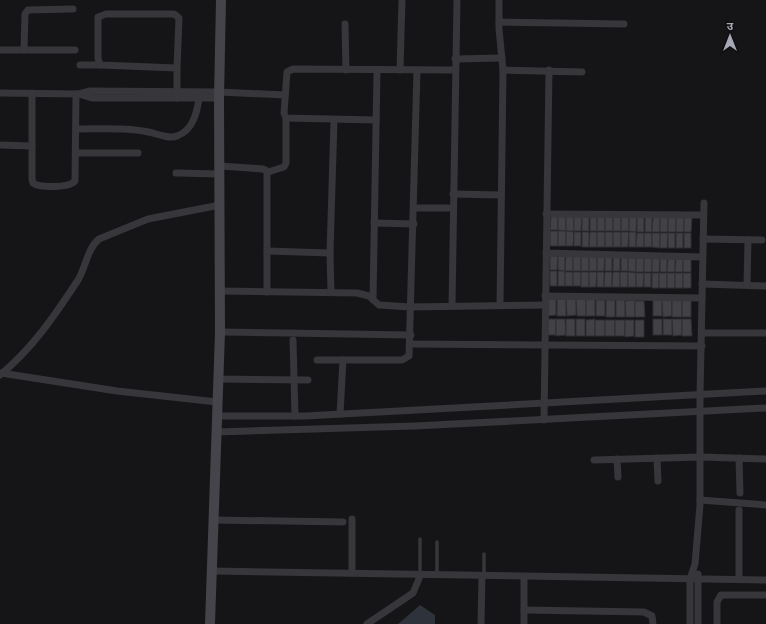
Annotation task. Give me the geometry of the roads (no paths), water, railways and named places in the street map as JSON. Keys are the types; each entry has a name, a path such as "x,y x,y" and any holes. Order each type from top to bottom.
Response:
{"street":[{"path":"210,624 220,332 219,95 221,0"},
{"path":"400,70 402,0"},
{"path":"452,306 454,70 457,0"},
{"path":"499,0 499,22 503,70 500,305"},
{"path":"24,50 25,14 28,10 73,9"},
{"path":"100,65 98,58 98,17 102,14 174,14 179,18 177,94"},
{"path":"499,22 624,24"},
{"path":"345,24 346,70"},
{"path":"0,50 75,50"},
{"path":"455,59 502,58"},
{"path":"80,64 177,68"},
{"path":"176,173 263,169 268,172 284,167 286,163 286,118 284,113 286,76 289,70 454,70"},
{"path":"503,70 582,72"},
{"path":"544,420 544,305 549,70"},
{"path":"373,300 377,71"},
{"path":"317,360 402,360 409,356 411,335 410,307 414,224 417,71"},
{"path":"0,93 77,94 90,91 219,95 285,95"},
{"path":"32,93 32,180 37,186 65,186 74,184 76,177 77,153 77,94"},
{"path":"177,94 199,98 219,95"},
{"path":"76,129 129,129 176,137 186,131 193,122 196,116 199,98"},
{"path":"286,118 376,120"},
{"path":"331,292 330,253 334,120"},
{"path":"0,145 32,146"},
{"path":"77,153 138,153"},
{"path":"267,292 268,172"},
{"path":"453,194 501,195"},
{"path":"690,624 690,579 695,564 700,500 700,395 704,203"},
{"path":"1,374 36,341 54,317 78,279 93,244 99,238 148,219 220,205"},
{"path":"414,208 453,208"},
{"path":"546,214 703,215"},
{"path":"374,223 414,224"},
{"path":"703,239 762,240"},
{"path":"747,285 748,240"},
{"path":"267,251 330,253"},
{"path":"546,253 702,257"},
{"path":"702,284 766,286"},
{"path":"219,291 362,293 379,305 410,307 544,305"},
{"path":"545,296 702,298"},
{"path":"220,332 411,335"},
{"path":"702,333 766,333"},
{"path":"294,340 295,416"},
{"path":"410,344 702,346"},
{"path":"340,414 343,360"},
{"path":"1,374 117,391 217,402"},
{"path":"218,378 308,380"},
{"path":"216,416 295,416 340,414 766,391"},
{"path":"216,432 544,420 766,408"},
{"path":"594,460 701,457 766,459"},
{"path":"657,458 658,481"},
{"path":"740,458 740,493"},
{"path":"617,459 618,477"},
{"path":"700,500 766,505"},
{"path":"738,510 739,579"},
{"path":"352,519 352,573"},
{"path":"214,520 343,522"},
{"path":"695,564 699,579 698,624"},
{"path":"212,571 766,580"},
{"path":"367,624 413,593 420,574"},
{"path":"481,624 483,576"},
{"path":"524,577 524,624"},
{"path":"717,624 717,602 720,595 766,595"},
{"path":"524,610 644,612 652,616 653,624"}],"lane":[{"path":"420,539 420,574"},
{"path":"437,542 437,574"},
{"path":"483,576 484,554"}]}
